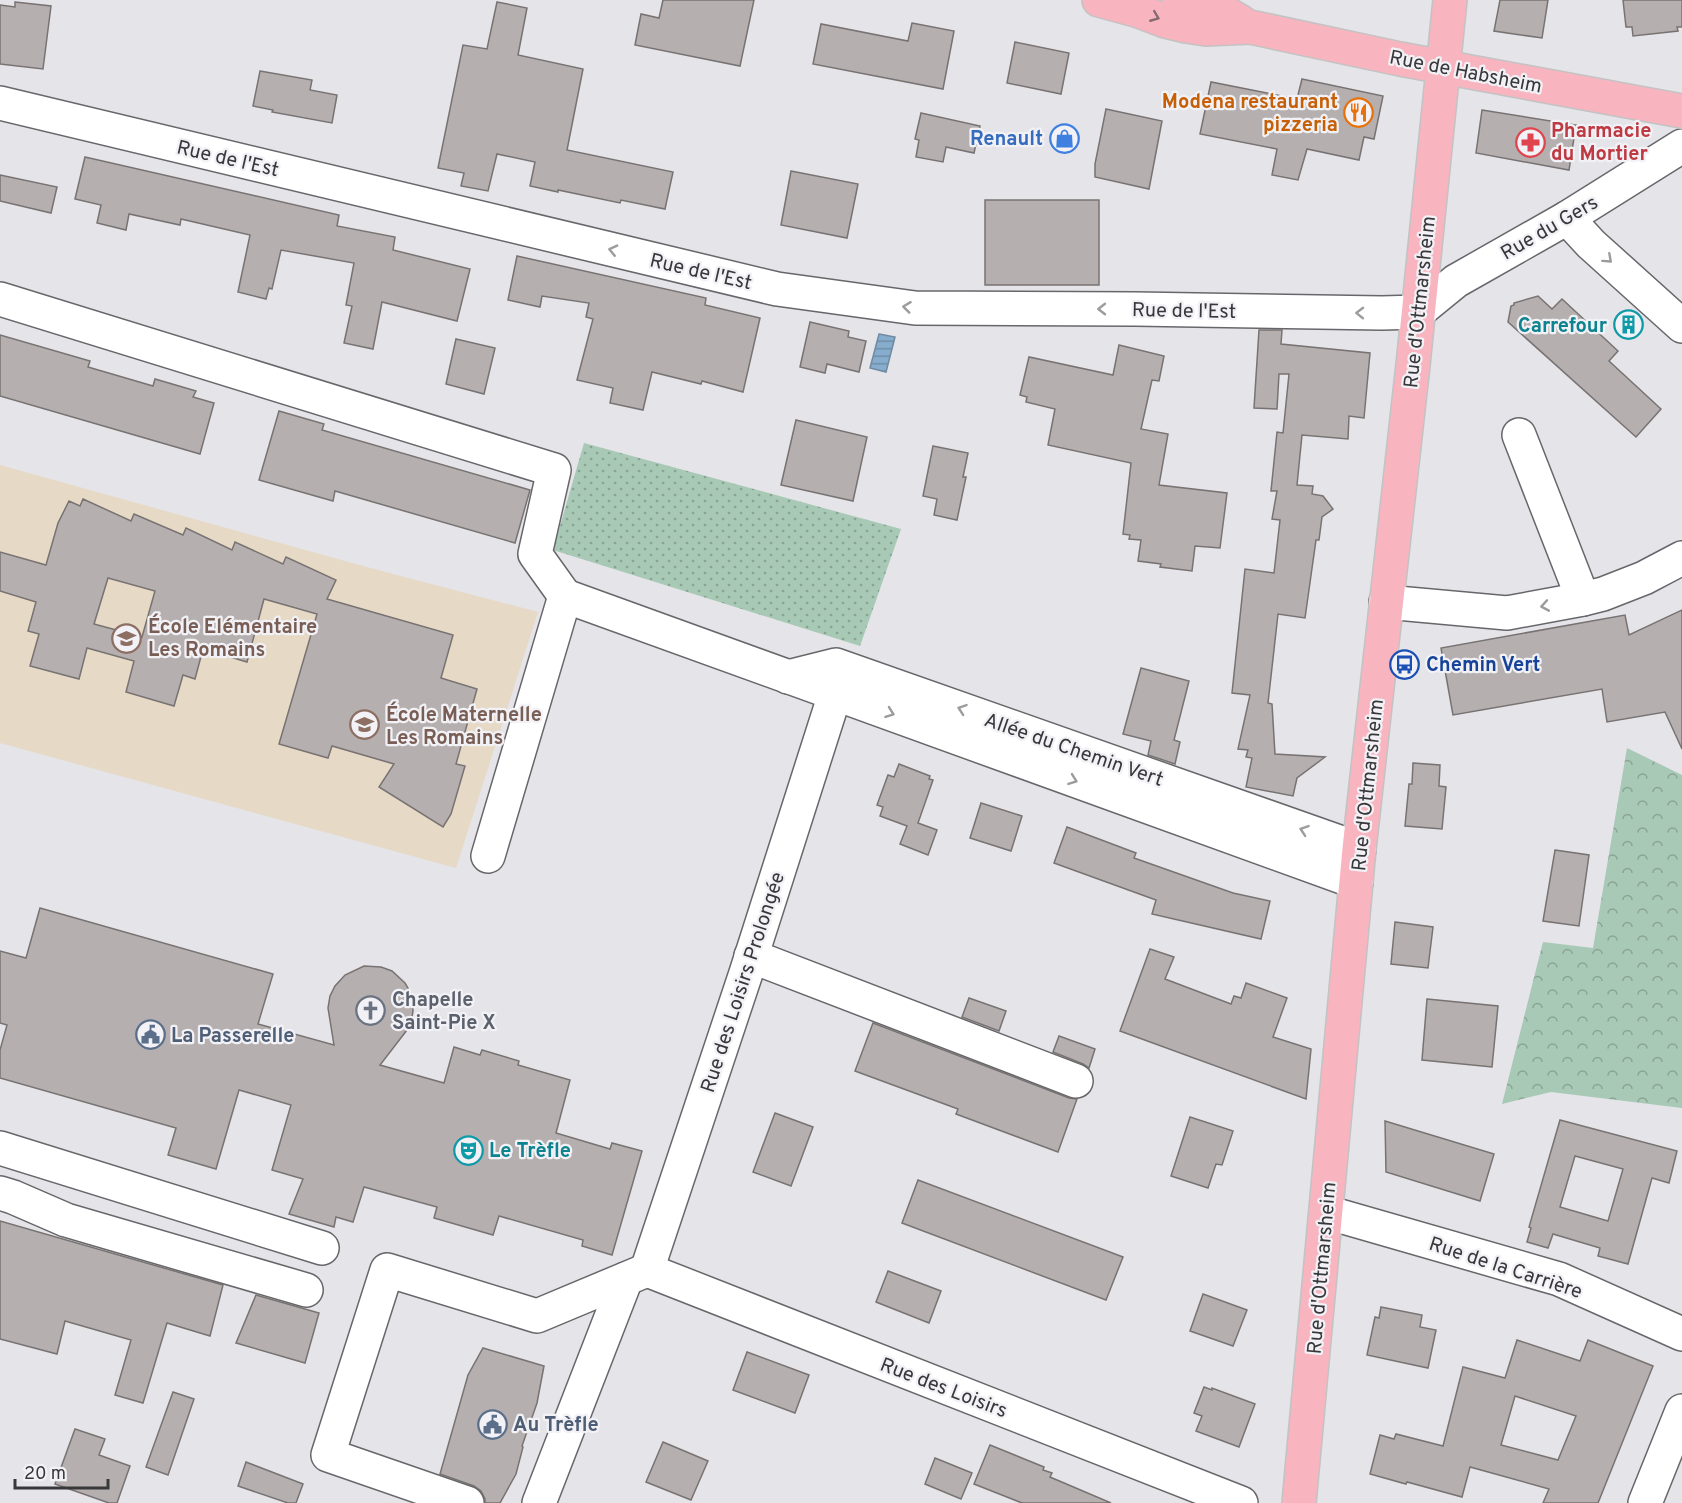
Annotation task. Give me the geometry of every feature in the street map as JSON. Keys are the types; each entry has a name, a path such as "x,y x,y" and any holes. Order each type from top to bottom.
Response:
{"main road":[{"name":"Rue de Habsheim","path":"1099,0 1186,26 1250,27 1442,67 1682,111"},
{"name":"Rue de Habsheim","path":"1179,0 1219,9 1250,27"},
{"name":"Rue d'Ottmarsheim","path":"1299,1503 1359,849 1450,0"}],"street":[{"name":"Rue de l'Est","path":"0,103 777,289 915,308 1418,312"},
{"name":"Rue du Gers","path":"1418,312 1456,280 1567,218 1682,146"},
{"path":"1567,218 1591,244 1682,326"},
{"path":"0,299 554,470 535,554 565,596 488,856"},
{"path":"1519,435 1593,597"},
{"path":"1386,602 1507,613 1593,597 1644,578 1682,558"},
{"name":"Allée du Chemin Vert","path":"565,596 1356,882"},
{"name":"Allée du Chemin Vert","path":"788,677 836,665 1359,849"},
{"name":"Rue des Loisirs Prolongée","path":"539,1503 636,1275 746,970 835,694"},
{"path":"746,970 1076,1081"},
{"path":"0,1148 322,1248"},
{"path":"0,1193 66,1220 306,1290"},
{"name":"Rue de la Carrière","path":"1326,1212 1559,1279 1682,1334"},
{"path":"467,1503 328,1455 387,1270 537,1316 636,1275"},
{"name":"Rue des Loisirs","path":"636,1275 1241,1503"},
{"path":"1645,1503 1682,1411"}],"shaded area":[{"path":"0,465 538,612 456,868 0,743"}],"green space":[{"path":"584,443 901,529 860,646 553,550"},
{"path":"1627,748 1682,775 1682,1108 1551,1092 1502,1104 1543,942 1593,948"}],"water":[{"path":"879,334 895,337 886,372 870,368"}],"building":[{"path":"663,0 754,0 740,66 635,45 641,14 659,18"},
{"path":"1500,0 1548,0 1542,38 1494,31"},
{"path":"1623,0 1682,0 1682,27 1677,27 1678,31 1633,36 1632,27 1626,27"},
{"path":"15,2 51,6 43,69 0,64 0,5 15,7"},
{"path":"497,2 527,8 518,55 583,69 567,150 673,172 665,209 530,186 535,162 497,154 488,191 461,186 464,173 438,168 463,45 487,49"},
{"path":"912,23 954,31 943,89 813,64 821,24 908,41"},
{"path":"1015,42 1069,53 1061,94 1007,83"},
{"path":"260,71 312,80 310,90 337,95 332,123 272,112 273,110 253,106"},
{"path":"1302,79 1383,96 1374,139 1364,137 1359,160 1307,149 1298,180 1272,175 1277,149 1200,134 1211,82 1297,99"},
{"path":"1106,109 1162,121 1149,189 1095,177 1095,164"},
{"path":"1482,110 1576,125 1569,170 1476,153"},
{"path":"921,113 980,126 974,153 946,147 943,162 916,157 919,140 915,139"},
{"path":"85,157 339,215 337,226 395,237 393,250 470,269 457,321 382,302 373,349 344,343 352,306 346,305 354,263 281,250 272,289 269,288 266,299 238,292 250,235 181,219 180,225 129,214 126,230 97,223 101,205 75,199"},
{"path":"791,171 858,184 847,238 781,225"},
{"path":"0,175 57,187 51,213 0,201"},
{"path":"985,200 1099,200 1099,285 985,285"},
{"path":"517,256 706,298 705,305 760,318 743,392 702,381 701,384 652,372 643,410 610,403 613,388 577,380 593,319 586,317 589,303 542,296 540,307 508,300"},
{"path":"1538,296 1552,309 1562,299 1618,351 1609,361 1661,409 1636,437 1508,322 1511,306 1514,303"},
{"path":"810,322 849,331 848,337 866,341 859,372 827,364 825,373 800,367"},
{"path":"1259,330 1282,330 1281,344 1370,353 1364,418 1349,416 1348,439 1302,435 1297,485 1313,486 1312,494 1323,496 1333,509 1322,517 1319,540 1316,540 1305,618 1278,614 1268,703 1272,704 1275,754 1325,757 1297,778 1293,796 1246,787 1252,758 1246,757 1248,750 1238,749 1250,695 1232,693 1245,569 1274,573 1280,520 1272,519 1277,491 1271,491 1277,432 1283,433 1289,374 1279,374 1277,409 1254,408"},
{"path":"0,335 90,361 88,367 153,386 155,379 196,391 193,397 214,403 200,454 0,396"},
{"path":"456,339 495,348 484,394 446,384"},
{"path":"1119,345 1164,356 1159,381 1152,380 1141,429 1168,434 1159,485 1227,493 1220,548 1195,546 1192,571 1160,567 1161,564 1138,561 1141,540 1129,539 1130,535 1123,534 1131,463 1048,445 1055,409 1026,402 1027,397 1020,395 1029,357 1113,375"},
{"path":"279,411 324,424 322,430 530,490 515,543 335,491 333,501 259,480"},
{"path":"796,420 867,437 853,501 781,485"},
{"path":"933,446 968,453 963,477 966,477 957,520 934,515 937,499 923,496"},
{"path":"83,499 131,521 134,514 183,535 186,528 232,550 235,542 283,564 286,557 336,580 327,599 453,635 441,678 477,689 456,764 465,766 451,814 443,827 379,787 394,764 332,746 328,758 279,744 317,614 264,599 247,662 203,649 195,679 183,675 174,706 126,692 134,661 87,648 79,679 30,666 39,634 28,631 36,602 0,591 0,552 46,565 58,523 69,501 80,506","holes":["108,578 155,591 142,637 94,624"]},
{"path":"1682,610 1682,749 1665,712 1607,722 1602,689 1453,715 1441,648 1625,615 1629,635"},
{"path":"1141,668 1189,681 1174,740 1180,742 1175,764 1148,755 1151,741 1123,734"},
{"path":"1413,763 1440,765 1439,786 1446,787 1442,829 1405,826"},
{"path":"899,764 930,776 929,779 933,780 918,823 937,830 928,855 900,844 907,826 880,816 883,807 877,805 888,775 894,777"},
{"path":"981,803 1022,816 1011,851 970,838"},
{"path":"1067,827 1136,853 1134,858 1233,893 1270,901 1261,939 1152,914 1156,900 1054,863"},
{"path":"1555,850 1589,855 1579,926 1543,921"},
{"path":"40,908 273,974 258,1024 334,1045 328,1008 335,986 345,975 364,966 381,967 392,971 408,988 412,996 413,1011 407,1030 380,1065 444,1083 454,1047 480,1055 482,1050 519,1061 518,1065 570,1080 556,1133 610,1149 612,1143 642,1151 612,1255 582,1246 583,1240 499,1216 493,1235 434,1218 437,1207 364,1187 353,1222 336,1217 334,1227 289,1214 303,1179 272,1170 291,1105 239,1090 216,1169 168,1155 176,1128 0,1078 0,1050 7,1025 0,1023 0,951 26,958"},
{"path":"1395,922 1433,927 1428,968 1391,964"},
{"path":"1150,949 1174,957 1165,979 1231,1004 1234,996 1241,998 1246,983 1287,998 1273,1037 1311,1049 1306,1099 1120,1031"},
{"path":"969,998 1006,1011 999,1031 962,1017"},
{"path":"1427,999 1498,1006 1492,1067 1422,1060"},
{"path":"873,1023 1069,1098 1077,1099 1058,1152 956,1114 958,1109 855,1071"},
{"path":"1059,1036 1095,1049 1089,1068 1053,1052"},
{"path":"775,1113 813,1127 791,1186 753,1172"},
{"path":"1190,1117 1233,1131 1222,1165 1216,1164 1208,1188 1171,1176"},
{"path":"1560,1120 1677,1151 1669,1183 1652,1178 1628,1264 1598,1256 1600,1248 1553,1234 1548,1248 1527,1242 1531,1228 1529,1227","holes":["1575,1156 1623,1169 1608,1221 1560,1207"]},
{"path":"1385,1121 1494,1154 1480,1201 1386,1172"},
{"path":"918,1180 1123,1257 1106,1300 902,1223"},
{"path":"0,1221 223,1285 210,1336 167,1323 143,1403 115,1395 131,1340 65,1321 57,1354 0,1339"},
{"path":"888,1271 941,1291 929,1323 876,1302"},
{"path":"1203,1294 1247,1310 1233,1346 1190,1331"},
{"path":"256,1295 319,1313 305,1363 236,1343"},
{"path":"1381,1307 1422,1315 1420,1327 1436,1330 1428,1368 1367,1355 1375,1317 1379,1318"},
{"path":"1517,1340 1580,1361 1588,1340 1653,1366 1598,1503 1543,1503 1549,1489 1470,1467 1462,1497 1370,1474 1380,1435 1394,1439 1396,1434 1443,1446 1463,1367 1505,1378","holes":["1515,1396 1576,1416 1558,1460 1501,1445"]},
{"name":"Au Trèfle","path":"483,1348 544,1366 537,1403 522,1446 516,1474 500,1503 485,1503 481,1491 474,1486 440,1474 468,1375"},
{"path":"747,1352 809,1375 795,1413 733,1390"},
{"path":"1204,1387 1255,1404 1239,1447 1196,1431 1202,1416 1194,1413"},
{"path":"173,1392 194,1399 168,1475 146,1467"},
{"path":"75,1429 105,1439 99,1455 130,1466 117,1503 109,1503 55,1484"},
{"path":"663,1442 708,1461 691,1500 646,1482"},
{"path":"990,1445 1044,1467 1043,1470 1052,1473 1050,1477 1111,1503 1022,1503 974,1484"},
{"path":"935,1458 972,1473 961,1499 925,1484"},
{"path":"246,1462 303,1484 296,1503 288,1503 238,1486"}],"place":[{"name":"Modena restaurant pizzeria","path":"1359,113"},
{"name":"Renault","path":"1064,138"},
{"name":"Pharmacie du Mortier","path":"1530,142"},
{"name":"Carrefour","path":"1628,325"},
{"name":"École Elémentaire Les Romains","path":"127,638"},
{"name":"Chemin Vert","path":"1405,664"},
{"name":"École Maternelle Les Romains","path":"365,725"},
{"name":"Chapelle Saint-Pie X","path":"371,1010"},
{"name":"La Passerelle","path":"150,1035"},
{"name":"Le Trèfle","path":"468,1150"},
{"name":"Au Trèfle","path":"492,1424"}]}
